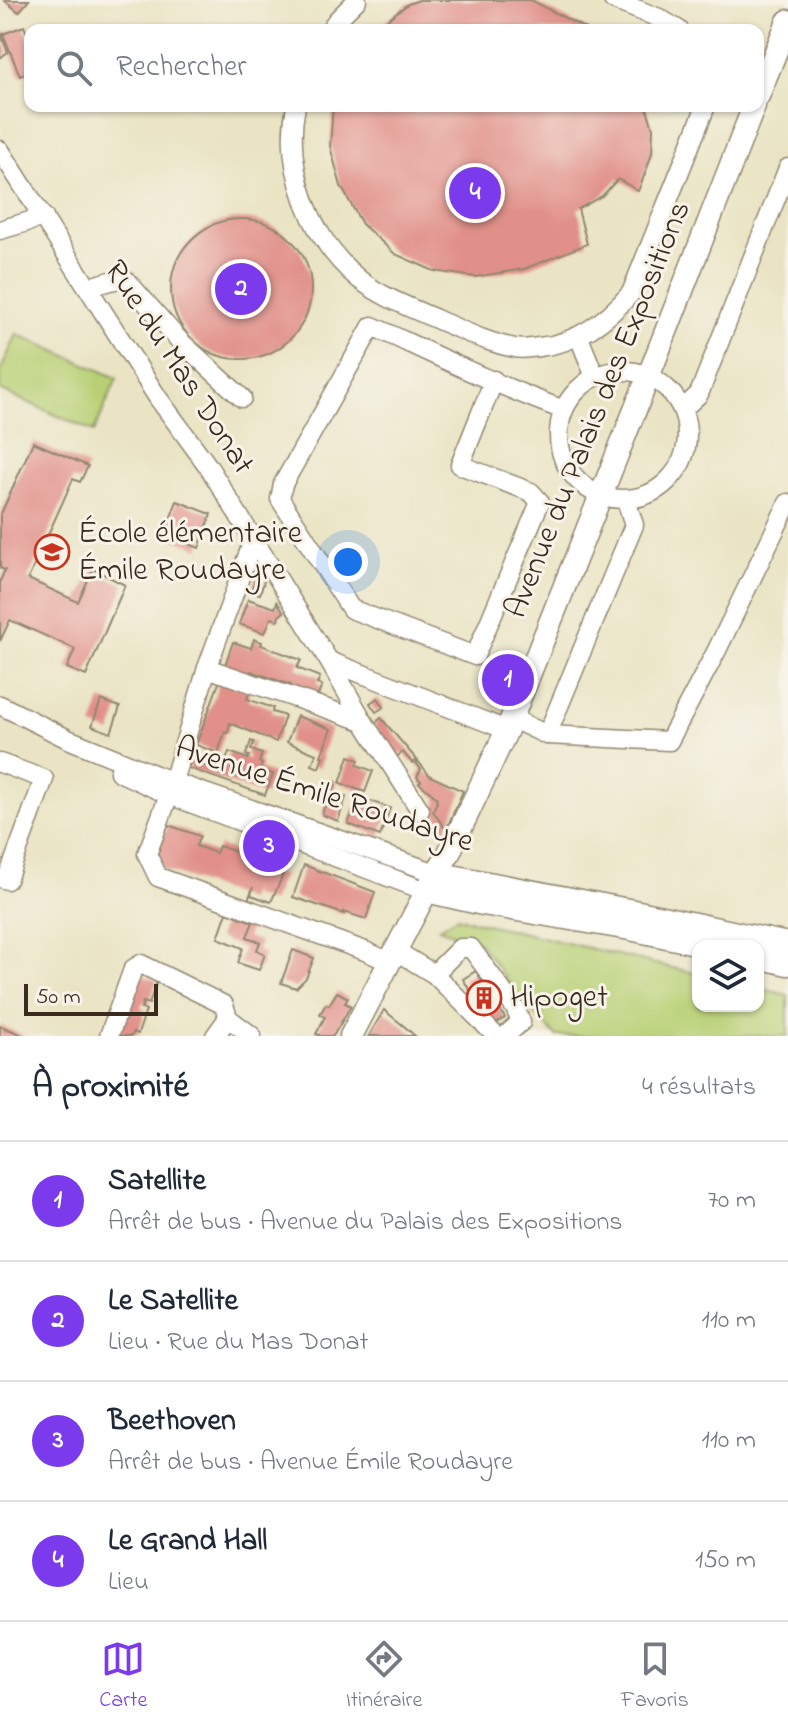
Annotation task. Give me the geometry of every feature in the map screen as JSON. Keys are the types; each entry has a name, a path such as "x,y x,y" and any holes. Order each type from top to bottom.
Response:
{"main road":[{"path":"764,81 788,21"},
{"name":"Avenue du Palais des Expositions","path":"351,1036 448,855 509,724 752,112"},
{"name":"Avenue Émile Roudayre","path":"431,882 634,920"},
{"path":"634,920 788,944"},
{"path":"634,920 692,940"},
{"path":"764,958 788,964"}],"street":[{"path":"334,24 357,0"},
{"path":"613,0 669,24"},
{"path":"295,112 292,152 300,186 312,221 335,255 361,281 398,302 489,342 519,349 546,347 579,337 615,310 631,293 704,112"},
{"name":"Rue du Mas Donat","path":"0,150 158,398 208,466 254,538 420,810"},
{"path":"683,409 699,394 788,168"},
{"path":"0,230 44,217"},
{"path":"89,287 118,279 126,280 179,340 242,398"},
{"path":"494,380 460,465 531,492 540,502 475,656 351,609 280,499 283,484 372,326 564,410"},
{"path":"579,337 595,377"},
{"path":"631,370 649,375 675,395 683,409 688,430 686,450 678,469 665,485 647,495 626,500 600,495 572,475 564,460 559,444 559,427 564,410 571,396 595,377 612,371 631,370"},
{"path":"547,735 634,525 626,500"},
{"path":"329,661 547,735 669,741 788,503"},
{"path":"254,538 207,668 171,788 147,854 158,877 365,951 393,957 434,974 496,1036"},
{"path":"207,668 363,721"},
{"name":"Avenue Émile Roudayre","path":"0,705 171,788"},
{"name":"Avenue Émile Roudayre","path":"0,719 171,788 431,882"},
{"path":"0,763 44,779 7,880 0,878"},
{"path":"434,974 460,948 471,948 515,1008 521,1022 505,1036"},
{"path":"109,1036 133,969 141,964 224,1005 228,1018 252,1036"},
{"path":"215,1036 228,1018"}],"green space":[{"path":"17,334 117,378 94,432 0,390 0,372"},
{"path":"457,917 692,973 692,1012 764,1012 764,989 788,995 788,1036 556,1036 521,1000 480,943 439,928"}],"building":[{"path":"4,0 29,0 19,12"},
{"path":"419,0 531,0 577,24 381,24 408,4"},
{"path":"24,26 24,74 20,76 3,34"},
{"path":"0,32 8,52 0,58"},
{"path":"333,112 648,112 653,128 652,153 638,191 618,179 602,196 578,209 587,244 524,269 475,277 434,271 395,254 362,224 341,186 330,146"},
{"path":"241,219 268,224 291,239 306,262 311,289 306,316 291,339 268,354 241,359 214,354 191,339 176,316 171,289 176,262 191,239 214,224"},
{"path":"33,442 88,466 80,482 73,479 28,579 78,602 93,569 125,585 86,676 67,668 75,649 10,620 0,641 0,581 5,570 0,568 0,516"},
{"path":"177,501 211,514 199,548 164,535"},
{"path":"258,571 264,581 260,594 251,591"},
{"path":"248,599 275,608 277,602 284,612 278,620 271,618 265,633 239,624"},
{"path":"254,639 262,642 261,645 301,660 297,668 320,677 317,684 322,686 316,700 289,690 291,685 251,671 250,677 224,668 233,642 251,648"},
{"path":"220,680 250,691 247,699 273,708 272,712 285,716 276,742 230,723 218,753 196,745"},
{"path":"378,698 384,707 376,712 370,703"},
{"path":"101,700 120,707 111,733 92,726"},
{"path":"297,716 331,729 319,768 312,765 316,754 287,742"},
{"path":"381,718 417,760 412,763 403,752 396,757 374,724"},
{"path":"251,741 254,742 251,750 262,754 260,769 273,774 265,795 188,768 191,761 222,772 229,752 248,759 246,755"},
{"path":"349,756 359,760 357,765 373,771 365,792 340,783"},
{"path":"418,761 430,776 463,791 446,830 433,811 437,798 419,783 421,781 417,777 421,769 416,763"},
{"path":"332,780 336,782 333,793 346,797 338,821 322,815"},
{"path":"363,801 390,808 380,836 348,824 355,806 360,808"},
{"path":"168,825 200,836 196,846 216,853 219,846 242,854 246,845 265,852 260,868 283,875 271,902 251,895 253,887 248,900 163,869 156,858"},
{"path":"304,865 375,892 366,919 293,897"},
{"path":"227,912 253,922 247,937 260,942 257,950 265,954 259,970 238,963 243,948 218,938"},
{"path":"293,950 314,958 306,978 296,988 281,983"},
{"name":"Hipoget","path":"476,971 505,1018 492,1026 463,979"},
{"path":"138,974 157,981 149,1004 143,1002 141,1009 146,1010 138,1034 133,1032 132,1036 117,1036"},
{"path":"337,992 348,998 345,1003 351,1006 333,1036 316,1034 325,1017 320,1014"},
{"path":"384,1010 405,1027 415,1036 369,1036"},
{"path":"0,1026 8,1029 25,1036 0,1036"}],"place":[{"name":"Le Grand Hall","path":"475,193"},
{"name":"Le Satellite","path":"241,289"},
{"name":"École élémentaire Émile Roudayre","path":"52,552"},
{"name":"Satellite","path":"508,680"},
{"name":"Beethoven","path":"269,846"},
{"name":"Hipoget","path":"484,998"}]}
